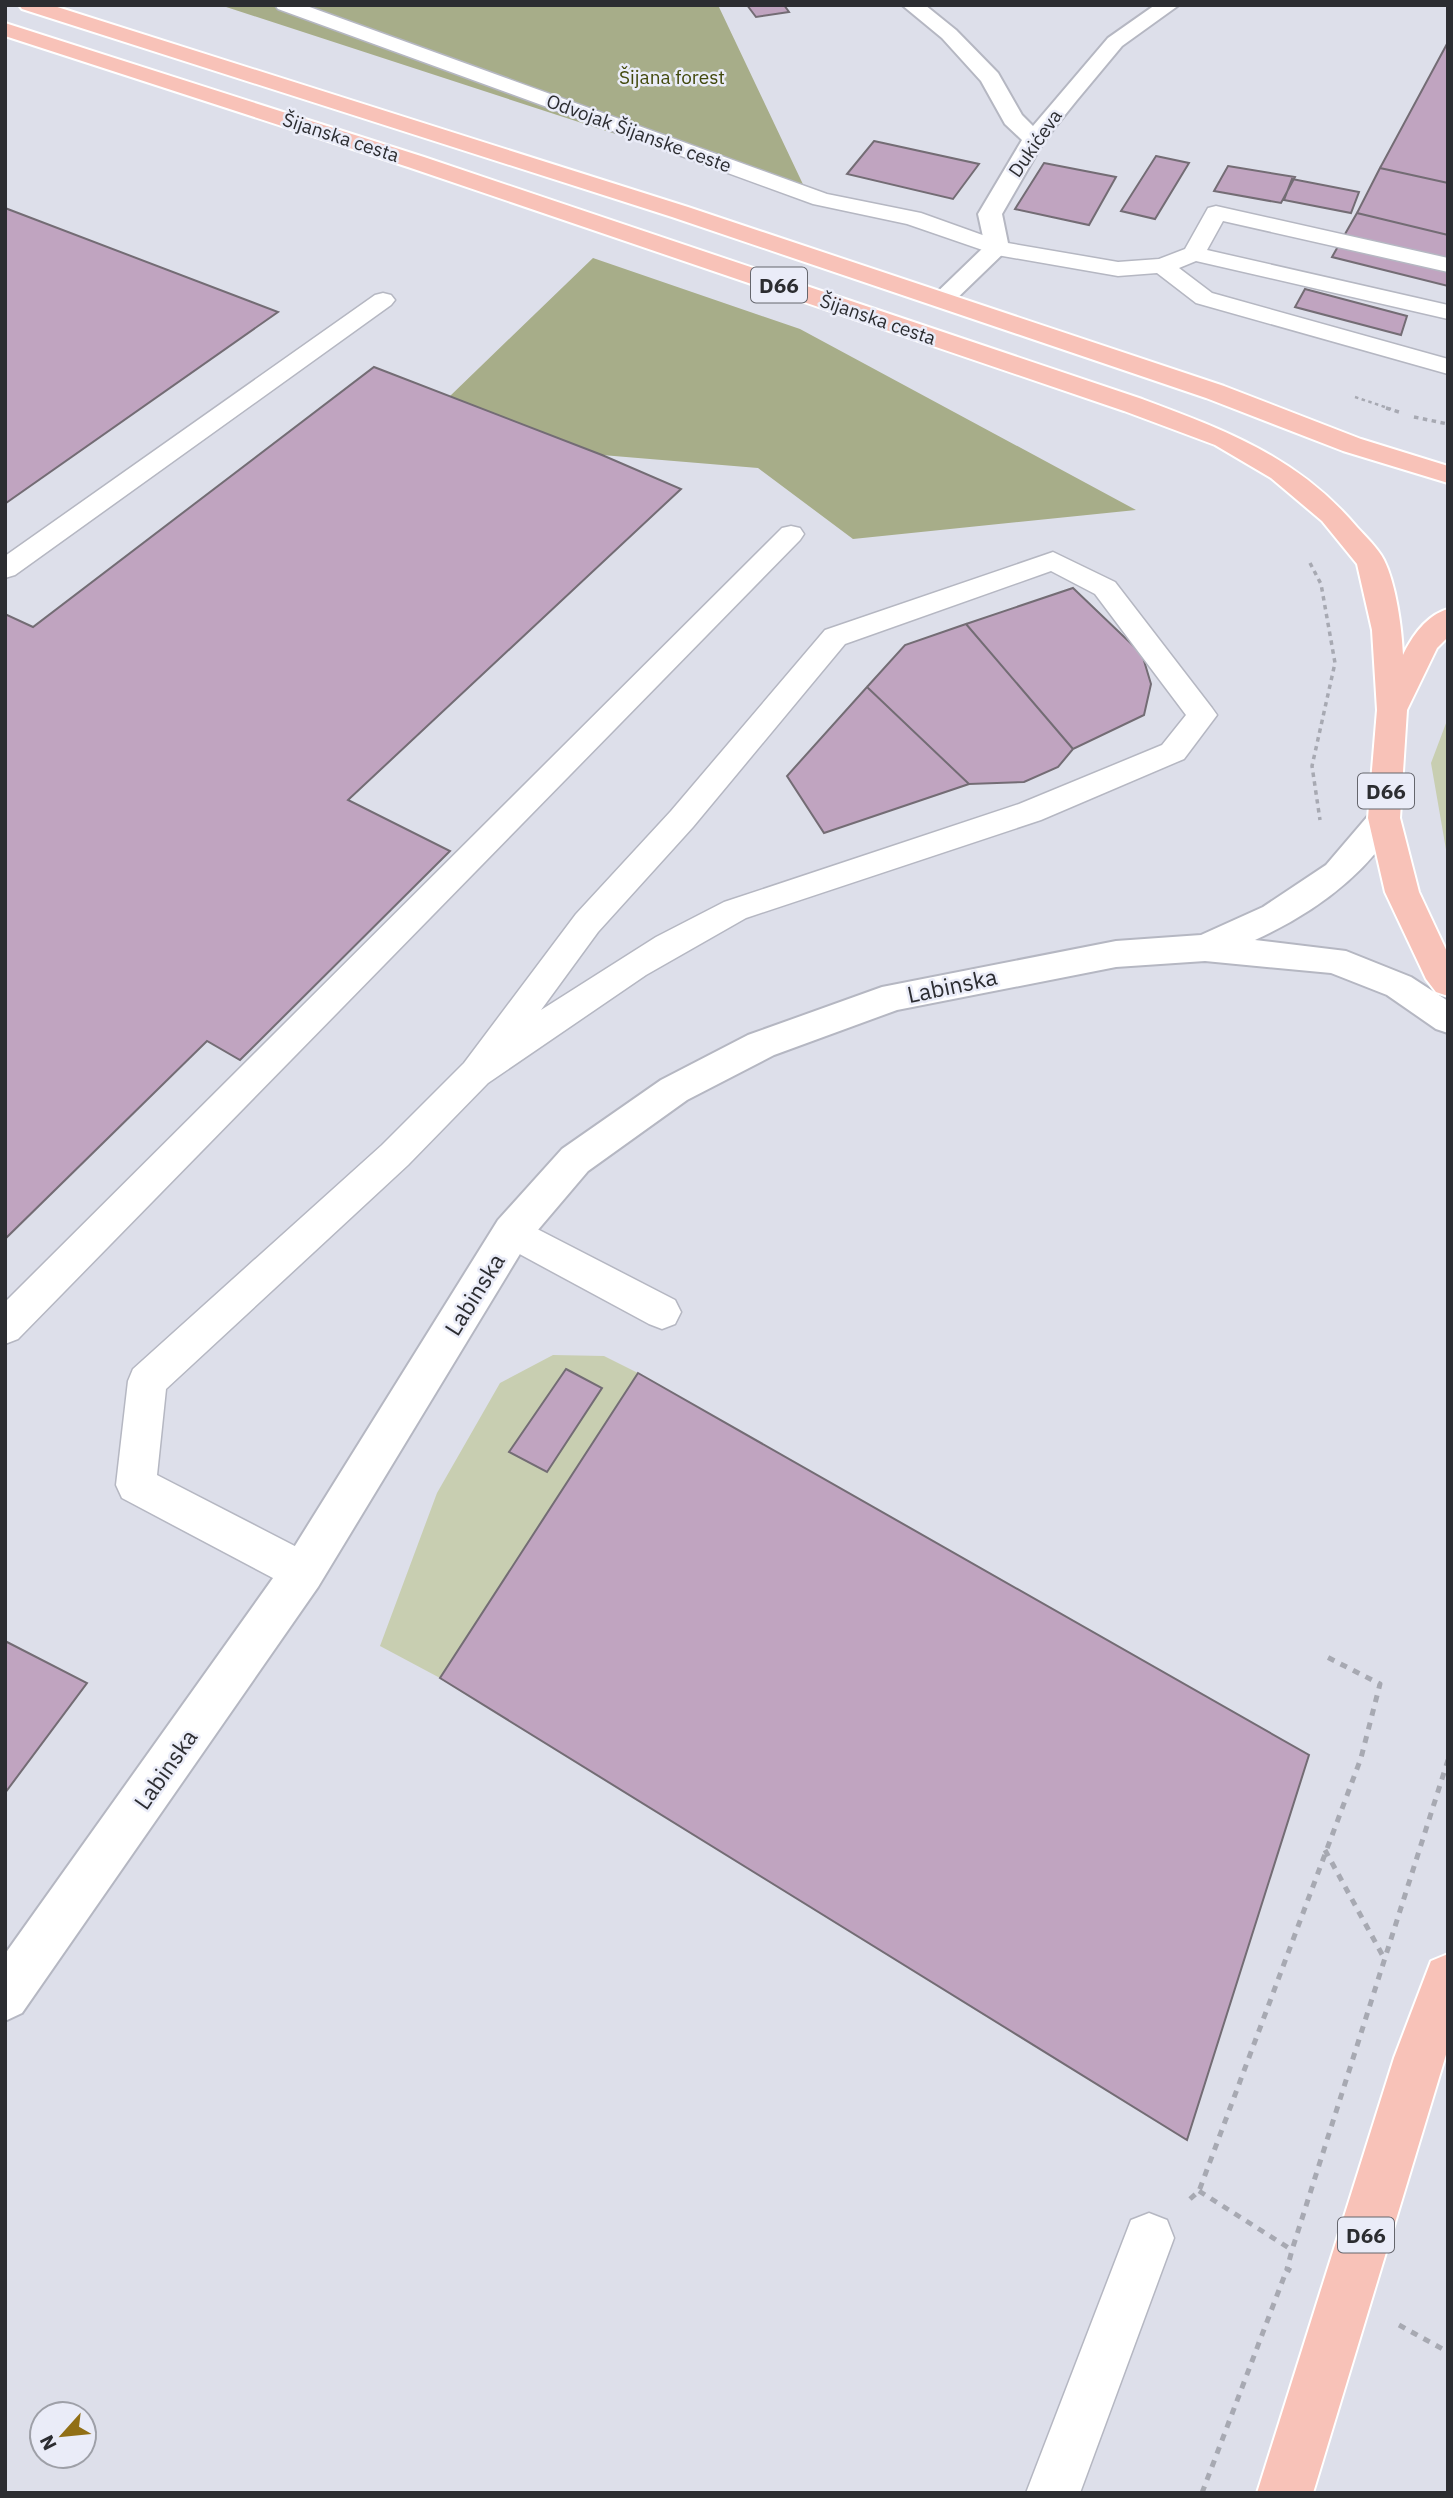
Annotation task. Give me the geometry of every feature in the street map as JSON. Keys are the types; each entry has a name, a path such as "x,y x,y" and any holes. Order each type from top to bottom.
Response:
{"main road":[{"name":"Šijanska cesta","path":"29,5 680,212 1215,392 1352,445 1448,475"},
{"name":"Šijanska cesta","path":"5,29 416,162 1133,405 1224,439 1281,472 1332,515 1371,562 1387,630 1392,710"},
{"path":"1215,392 1243,392 1285,399 1414,442 1448,448"},
{"name":"D66","path":"1448,619 1424,643 1392,710 1384,818 1402,892 1438,970 1448,983"},
{"name":"D66","path":"1285,2493 1419,2058 1448,1978"}],"street":[{"path":"912,5 949,34 982,69 1013,119 1034,139"},
{"name":"Dukićeva","path":"997,248 990,214 1034,139 1115,42 1170,5"},
{"path":"941,300 997,248"},
{"name":"Labinska","path":"1205,948 1275,916 1338,874 1384,818"},
{"name":"Labinska","path":"5,1996 303,1572 512,1232 575,1160 674,1090 761,1045 894,997 1116,954 1205,948 1334,960 1399,986 1448,1019"}],"lane":[{"name":"Odvojak Šijanske ceste","path":"285,5 821,199 914,218 997,248 1118,269 1162,266 1194,254"},
{"path":"1448,265 1216,214 1194,254 1448,312"},
{"path":"1162,266 1204,298 1448,367"},
{"path":"5,569 383,300"},
{"path":"5,1327 791,534"},
{"path":"303,1572 136,1485 147,1381 395,1155 476,1073 587,922 682,819 835,637 1053,561 1105,588 1202,715 1173,752 1030,812 735,911 702,926 598,988 476,1073"},
{"path":"512,1232 662,1312"},
{"path":"1053,2493 1149,2238"}],"path":[{"path":"1149,2238 1199,2191 1361,1758 1380,1684 1325,1656"},
{"path":"1325,1850 1385,1959"},
{"path":"1199,2191 1292,2250"},
{"path":"1202,2493 1287,2269"}],"green space":[{"name":"Šijana forest","path":"220,5 718,5 809,197"},
{"path":"593,258 800,329 1136,510 853,539 758,468 602,455 449,397"},
{"path":"1448,718 1448,861 1431,763"},
{"path":"553,1355 604,1356 638,1373 440,1678 380,1646 437,1493 500,1383"}],"building":[{"path":"747,5 784,5 789,12 756,17"},
{"path":"1448,42 1448,183 1380,168"},
{"path":"874,141 979,164 953,199 847,174"},
{"path":"1156,156 1189,163 1155,219 1121,211"},
{"path":"1044,163 1116,177 1089,225 1015,209"},
{"path":"1228,166 1295,177 1281,203 1214,191"},
{"path":"1380,168 1448,183 1448,235 1357,213"},
{"path":"1292,179 1359,192 1351,213 1284,200"},
{"path":"5,208 278,312 6,503 5,503"},
{"path":"1357,213 1448,235 1448,286 1332,257"},
{"path":"1305,289 1407,316 1401,335 1295,307"},
{"path":"374,367 602,455 681,489 348,800 450,851 240,1060 207,1041 5,1239 5,614 33,627"},
{"path":"1073,588 1142,654 1151,684 1144,715 1073,749 966,624"},
{"path":"966,624 1073,749 1058,767 1024,782 969,784 867,687 905,645"},
{"path":"867,687 969,784 824,833 787,776"},
{"path":"566,1369 602,1388 547,1472 509,1452"},
{"path":"638,1373 1309,1755 1187,2140 440,1678"},
{"path":"5,1641 87,1683 5,1793"}]}
